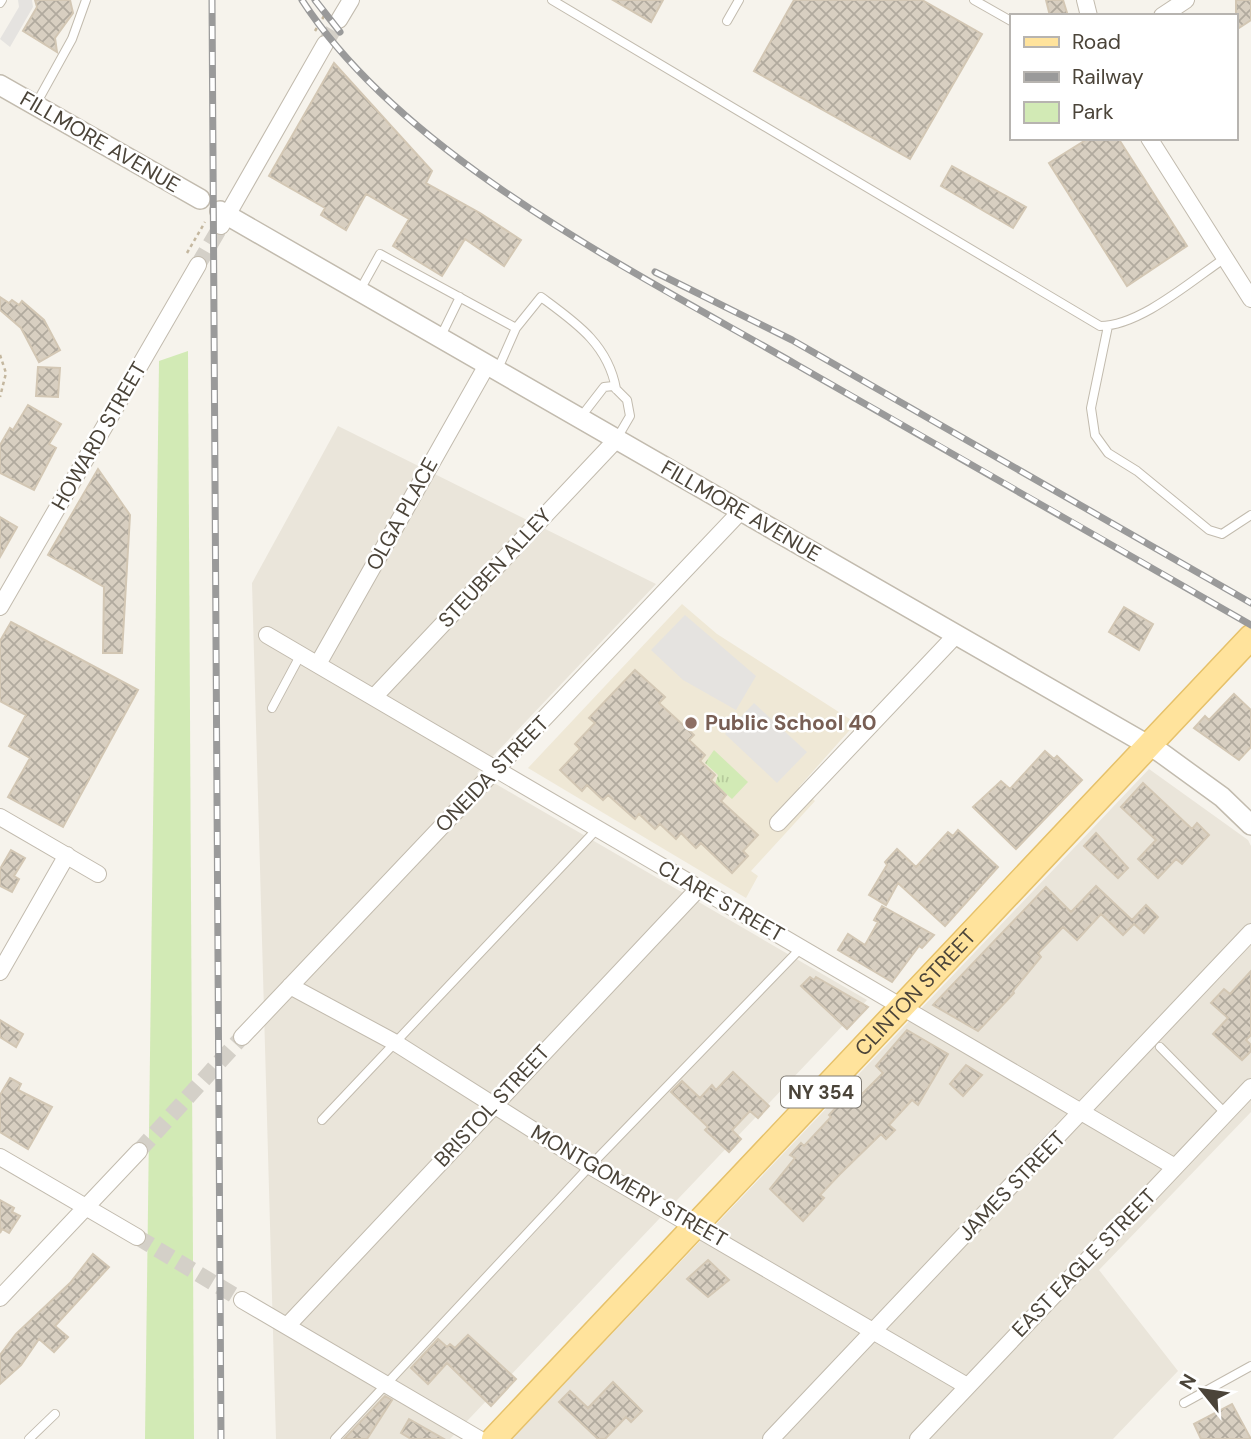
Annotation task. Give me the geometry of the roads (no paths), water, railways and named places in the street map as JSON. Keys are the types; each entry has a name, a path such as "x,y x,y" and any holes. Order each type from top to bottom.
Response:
{"main road":[{"name":"CLINTON STREET","path":"494,1439 1251,637"}],"street":[{"path":"340,20 351,0"},
{"path":"1165,14 1186,0"},
{"path":"223,218 326,44"},
{"name":"FILLMORE AVENUE","path":"0,85 200,200"},
{"path":"1150,140 1251,299"},
{"name":"FILLMORE AVENUE","path":"223,218 359,291 1149,746 1202,781 1251,825"},
{"name":"HOWARD STREET","path":"0,607 198,265"},
{"name":"OLGA PLACE","path":"318,664 492,368"},
{"name":"STEUBEN ALLEY","path":"374,696 616,440"},
{"name":"ONEIDA STREET","path":"243,1037 741,511"},
{"name":"CLARE STREET","path":"267,635 1175,1167"},
{"path":"778,822 956,635"},
{"path":"0,817 98,874"},
{"path":"0,972 67,855"},
{"name":"BRISTOL STREET","path":"286,1326 699,888"},
{"name":"JAMES STREET","path":"772,1439 1251,932"},
{"name":"MONTGOMERY STREET","path":"290,986 394,1042 590,1166 967,1386"},
{"name":"EAST EAGLE STREET","path":"918,1439 1251,1087"},
{"path":"0,1298 139,1151"},
{"path":"0,1157 137,1237"},
{"path":"242,1300 479,1439"}],"lane":[{"path":"36,105 72,38 86,0"},
{"path":"552,0 1100,326 1119,326 1225,258"},
{"path":"727,21 739,0"},
{"path":"974,0 1010,20"},
{"path":"359,291 380,254 516,328"},
{"path":"492,368 516,328 541,296 596,343 608,358 616,388 627,400 630,416 616,440"},
{"path":"440,338 460,297"},
{"path":"1108,326 1091,408 1095,435 1108,453 1136,471 1209,530 1222,534 1251,515"},
{"path":"580,418 604,387 616,388"},
{"path":"272,708 301,654"},
{"path":"322,1120 598,828"},
{"path":"335,1439 590,1166 801,948"},
{"path":"1160,1046 1226,1114"},
{"path":"1184,1403 1251,1366"},
{"path":"29,1439 55,1414"}],"tunnel":[{"path":"325,44 339,20"},
{"path":"198,265 221,226"},
{"path":"139,1151 242,1037"},
{"path":"137,1237 242,1300"}],"railway":[{"path":"212,0 221,1439"},
{"path":"302,0 346,57 400,111 461,161 528,207 666,291 1251,625"},
{"path":"315,0 340,32"},
{"path":"655,272 792,340 1251,603"}],"place":[{"name":"Public School 40","path":"691,723"}]}
